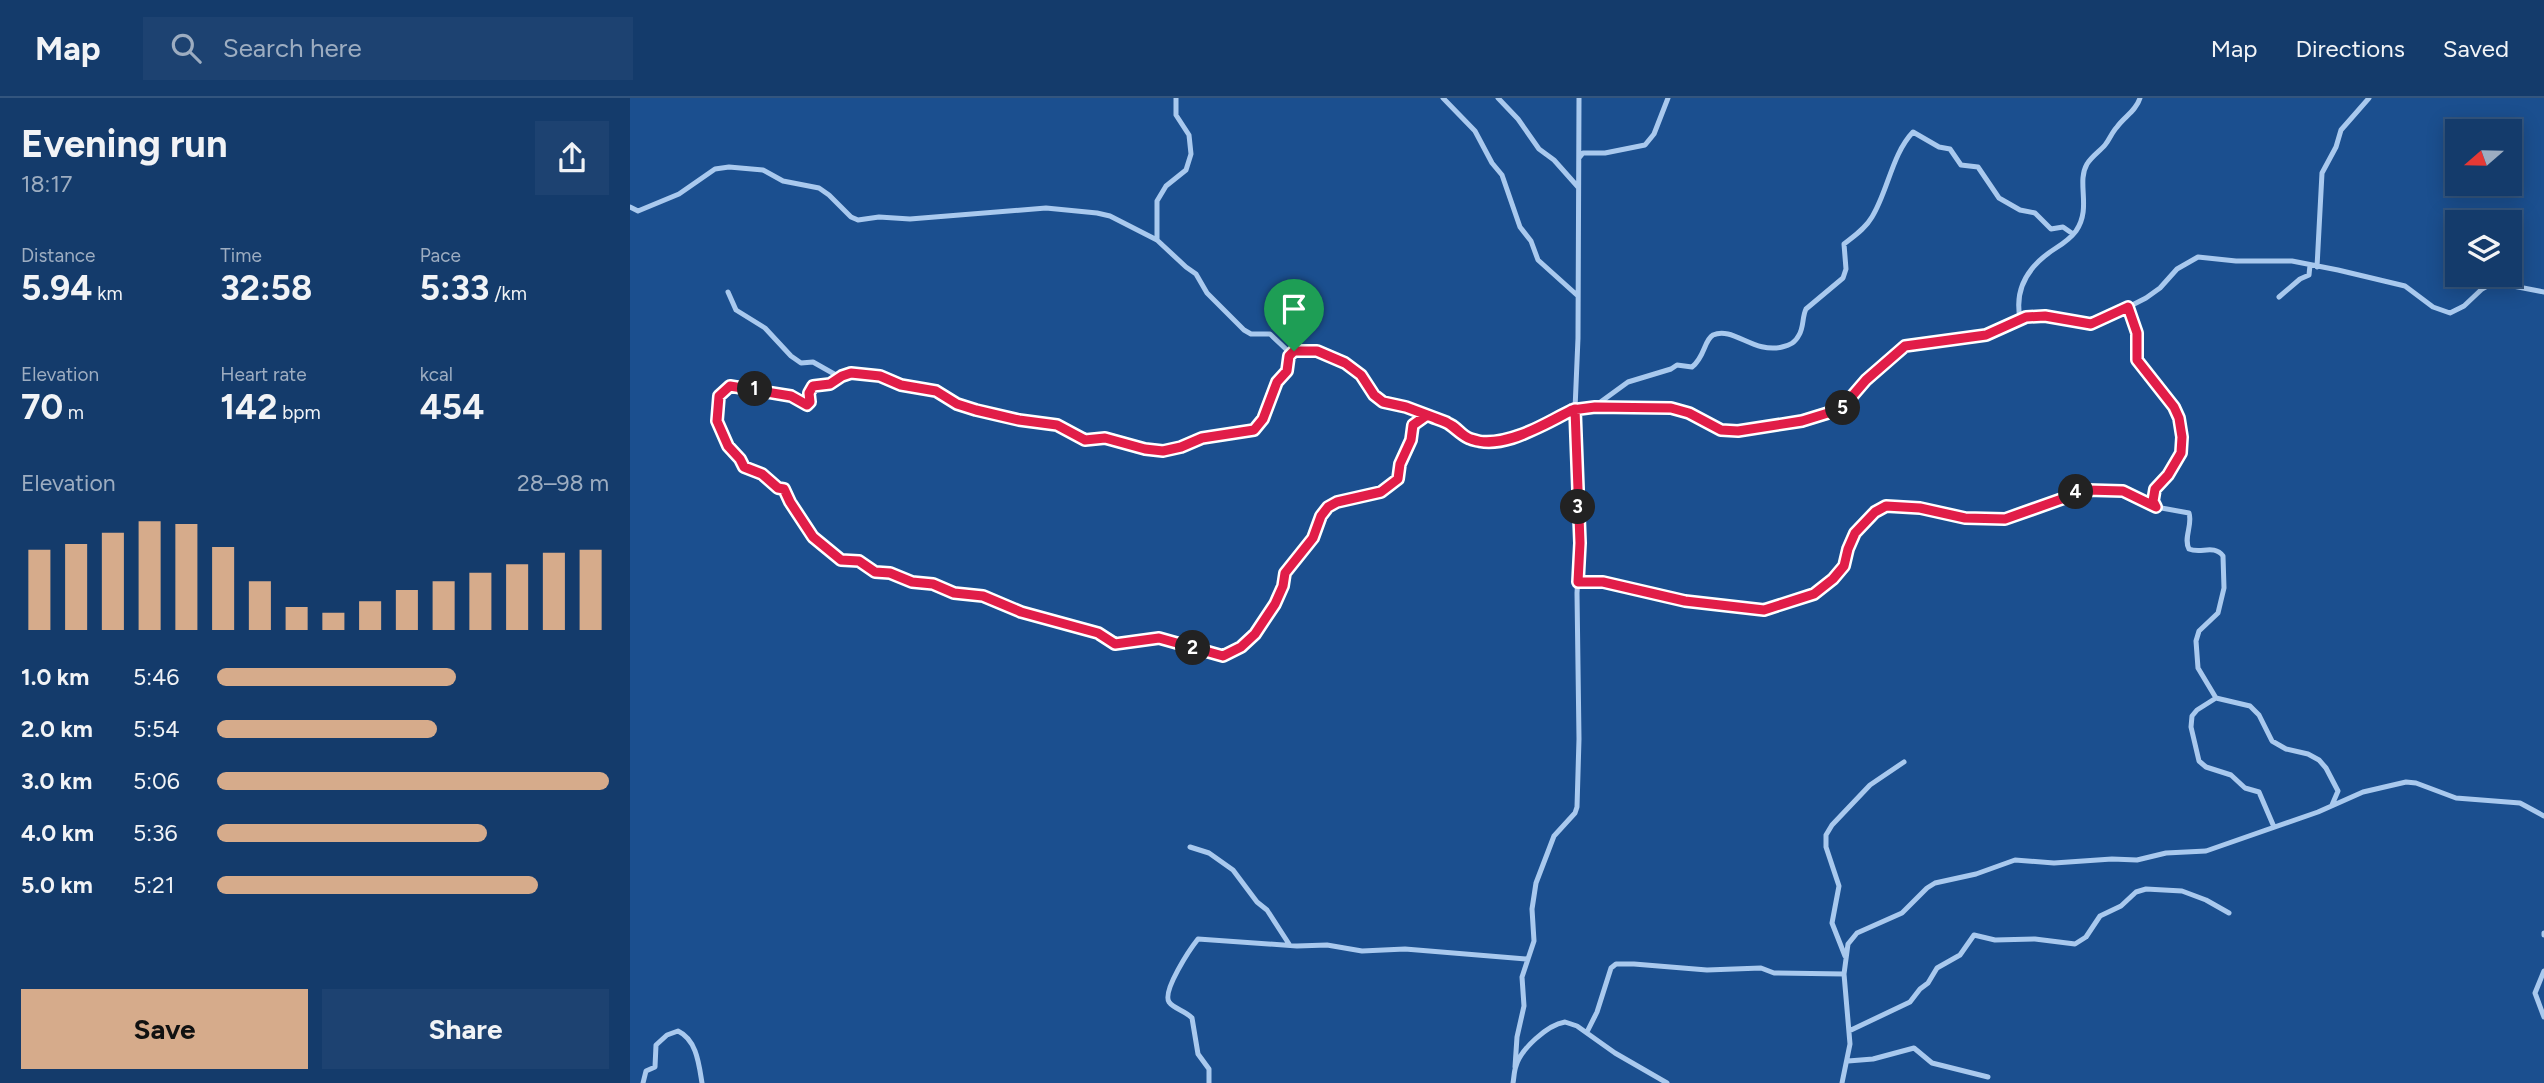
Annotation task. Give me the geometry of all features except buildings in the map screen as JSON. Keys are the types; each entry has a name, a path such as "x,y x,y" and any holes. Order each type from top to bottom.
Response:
{"street":[{"path":"1157,240 1157,201 1166,186 1186,170 1191,154 1189,135 1176,116 1176,98"},
{"path":"1443,98 1475,131 1492,163 1502,175 1520,227 1531,241 1538,260 1578,296"},
{"path":"1498,98 1518,118 1539,149 1554,160 1578,187"},
{"path":"1513,1083 1517,1037 1524,1006 1522,977 1534,941 1532,909 1537,882 1554,836 1577,807 1579,738 1576,646 1580,543 1575,409 1578,98"},
{"path":"1578,158 1585,153 1598,154 1645,145 1652,138 1668,98"},
{"path":"2020,318 2018,307 2021,283 2039,261 2073,234 2084,207 2085,167 2116,128 2136,109 2140,98"},
{"path":"2317,267 2322,173 2336,147 2341,130 2370,98"},
{"path":"1595,407 1628,382 1677,365 1692,366 1700,359 1707,341 1713,335 1735,336 1768,350 1795,342 1802,329 1806,309 1843,278 1846,269 1844,244 1857,236 1873,216 1904,146 1913,132 1939,147 1950,149 1961,166 1978,167 2001,200 2020,210 2035,213 2051,229 2063,227 2073,234"},
{"path":"630,207 638,211 679,194 711,171 729,167 763,170 783,181 818,188 858,220 878,216 910,219 1046,208 1106,215 1157,240 1196,274 1207,293 1244,330 1251,334 1270,334 1286,349 1317,351 1345,363 1361,375 1378,398 1454,426 1470,439 1495,441 1521,434 1575,409 1595,407 1671,408 1687,412 1725,430 1746,430 1810,420 1841,409 1866,380 1905,346 1986,335 2009,326 2020,318 2045,316 2091,324 2151,295 2177,269 2198,257 2236,261 2290,261 2405,286 2433,307 2449,313 2464,306 2489,285 2544,292"},
{"path":"2279,297 2309,275 2309,265"},
{"path":"728,292 736,310 765,328 801,363 818,364 836,375 854,373 868,377 880,376 901,385 936,391 957,404 1019,420 1057,425 1085,440 1105,438 1163,451 1202,438 1254,430 1263,419 1277,382 1288,369 1289,356 1294,351"},
{"path":"2128,307 2137,333 2137,360 2174,407 2182,437 2181,453 2168,475 2155,489 2153,501 2156,507"},
{"path":"842,376 834,383 811,388 808,405 791,396 733,385 719,396 717,409 717,421 724,439 744,467 762,474 778,488 784,489 813,537 836,557 845,562 859,561 880,574 890,573 912,582 933,584 954,593 983,596 1021,612 1098,633 1115,644 1159,638 1223,656 1241,647 1255,634 1275,604 1285,573 1313,538 1321,516 1328,507 1345,500 1374,495 1395,483 1402,457 1411,440 1413,425 1427,415"},
{"path":"1578,582 1603,582 1685,601 1764,610 1814,594 1833,579 1844,566 1855,533 1875,512 1886,506 1920,508 1965,518 2005,519 2087,490 2123,491 2156,507 2189,513 2191,518 2186,542 2188,548 2195,552 2214,550 2223,556 2224,588 2218,613 2199,631 2196,640 2197,668 2216,698 2250,706 2261,719 2272,741 2286,750 2319,760 2346,799"},
{"path":"2216,698 2192,716 2199,761 2206,767 2231,775 2245,788 2259,792 2274,827"},
{"path":"1845,956 1832,923 1839,886 1836,870 1826,847 1826,835 1832,825 1870,785 1904,762"},
{"path":"1842,1083 1848,1061 1849,1031 1844,974 1848,944 1857,933 1902,913 1927,888 1949,878 1976,874 2015,860 2047,863 2137,860 2166,853 2205,851 2378,788 2411,782 2456,798 2520,803 2544,816"},
{"path":"2329,807 2335,801 2338,791"},
{"path":"1189,846 1209,853 1228,865 1256,902 1269,913 1289,945"},
{"path":"1849,1031 1910,1002 1928,983 1937,968 1959,956 1974,935 1995,940 2035,939 2075,944 2085,937 2100,916 2121,906 2136,892 2146,889 2182,891 2229,913"},
{"path":"1209,1083 1209,1069 1198,1054 1192,1018 1169,1000 1168,990 1198,939 1337,946 1362,951 1405,949 1527,959"},
{"path":"1587,1032 1597,1012 1611,968 1616,964 1715,970 1761,968 1774,973 1844,974"},
{"path":"2544,971 2535,993 2544,1017"},
{"path":"1515,1068 1528,1048 1559,1023 1568,1022 1667,1083"},
{"path":"642,1083 646,1071 655,1067 656,1045 667,1035 678,1031 683,1033 693,1046 702,1083"},
{"path":"1848,1061 1873,1059 1914,1048 1932,1063 1988,1077"}],"route":[{"path":"1294,351 1289,356 1287,371 1277,382 1263,419 1254,430 1202,438 1163,451 1098,437 1085,440 1057,425 976,410 957,404 927,388 901,385 880,376 868,377 856,373 842,376 834,383 813,386 807,405 791,396 730,386 719,396 717,421 724,439 744,467 762,474 778,488 784,489 818,543 845,562 859,561 880,574 890,573 912,582 926,582 954,593 983,596 1021,612 1098,633 1118,645 1159,638 1223,656 1247,642 1271,612 1283,586 1285,573 1313,538 1323,512 1332,504 1374,495 1395,483 1402,457 1411,440 1414,422 1427,415 1454,426 1470,439 1495,441 1507,439 1511,438 1521,434 1547,423 1575,409 1580,543 1578,582 1603,582 1685,601 1711,602 1756,610 1818,592 1844,566 1855,533 1882,507 1890,505 1920,508 1965,518 2005,519 2087,490 2123,491 2156,507 2153,498 2157,487 2172,470 2182,449 2176,411 2137,360 2137,333 2128,307 2097,323 2081,323 2045,316 2026,317 1986,335 1905,346 1866,380 1839,411 1810,420 1738,431 1721,430 1689,413 1667,407 1595,407 1575,409 1572,410 1547,423 1540,426 1521,434 1507,439 1501,441 1495,441 1479,441 1473,440 1470,439 1468,438 1454,426 1446,422 1412,408 1383,402 1374,395 1361,375 1345,363 1317,351 1294,351"}]}
